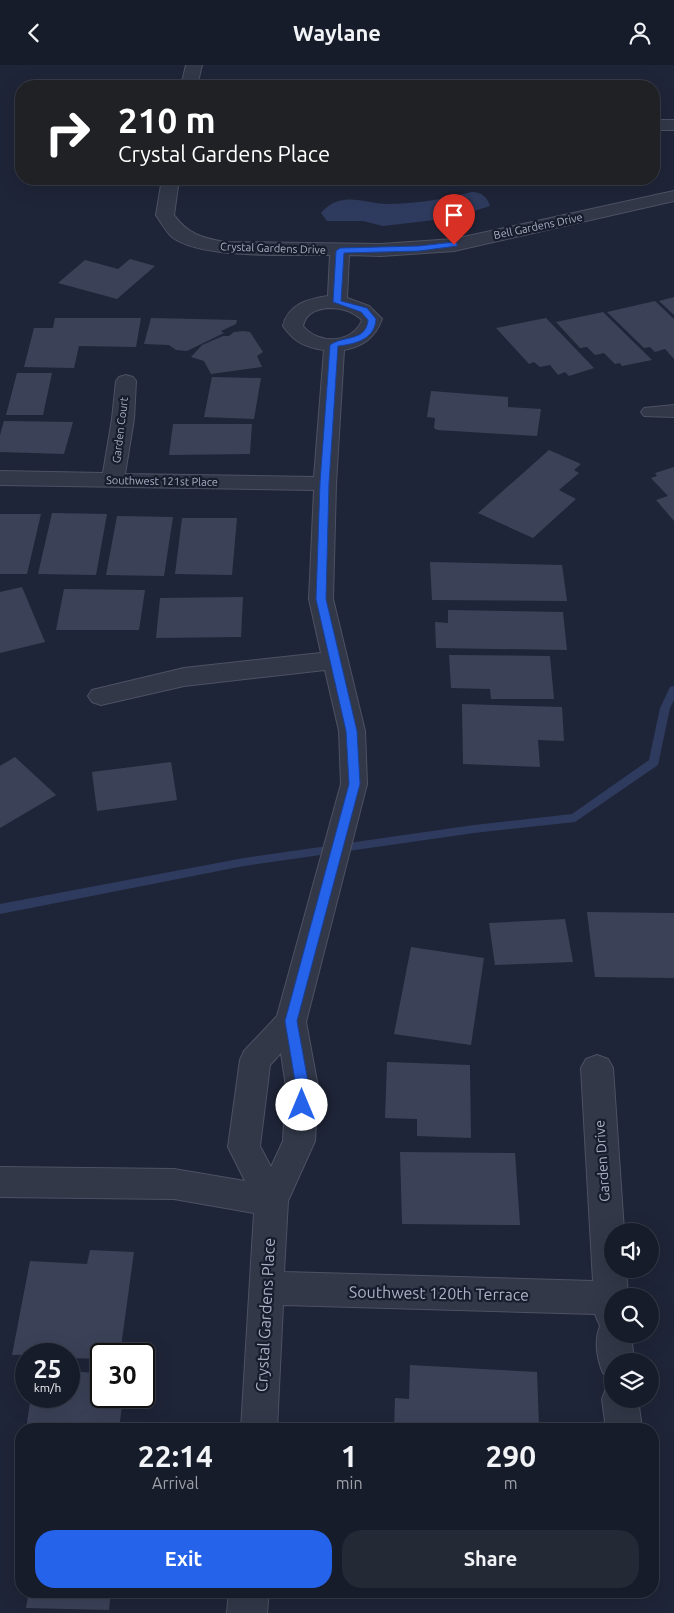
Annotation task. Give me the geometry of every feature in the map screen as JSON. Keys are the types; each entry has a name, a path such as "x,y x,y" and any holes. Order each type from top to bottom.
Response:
{"street":[{"path":"190,80 194,65"},
{"path":"660,125 674,125"},
{"name":"Crystal Gardens Drive","path":"169,185 165,215 178,233 189,239 225,248 340,251"},
{"name":"Bell Gardens Drive","path":"340,251 419,249 454,245 674,196"},
{"path":"337,302 340,251"},
{"path":"337,302 359,308 372,319 371,328 363,337 348,343 334,345 314,342 302,337 293,326 294,319 302,310 313,305 337,302"},
{"name":"Crystal Gardens Place","path":"259,1423 272,1201 299,1141 302,1087 291,1021 354,784 352,731 321,599 325,483 334,345"},
{"name":"Garden Court","path":"113,480 123,419 126,381"},
{"path":"651,412 674,411"},
{"name":"Southwest 121st Place","path":"0,478 325,483"},
{"path":"101,695 184,677 336,660"},
{"name":"Crystal Gardens Place","path":"272,1201 244,1147 255,1059 291,1021"},
{"name":"Garden Drive","path":"596,1068 611,1288"},
{"path":"0,1182 174,1184 272,1201"},
{"name":"Southwest 120th Terrace","path":"268,1288 604,1306"},
{"path":"621,1408 623,1423"},
{"path":"247,1613 248,1598"}],"water":[{"path":"472,192 484,196 490,206 452,218 383,226 363,221 327,221 321,213 331,204 344,200 398,204 440,199"}],"building":[{"path":"130,259 155,266 117,299 58,283 85,260 118,269"},
{"path":"674,297 674,315 659,301"},
{"path":"655,301 674,319 674,359 665,349 655,352 650,347 644,348 607,312"},
{"path":"603,312 652,360 622,366 620,363 615,364 604,353 595,355 587,347 580,348 556,322"},
{"path":"55,318 141,318 136,347 79,346 74,368 24,367 34,328 53,328"},
{"path":"151,318 237,320 236,324 221,331 224,333 187,351 176,350 169,345 144,344"},
{"path":"546,318 594,368 569,376 565,372 558,375 550,365 540,367 534,362 529,364 496,328"},
{"path":"234,332 250,332 263,352 257,356 262,367 211,374 204,361 191,357 202,345 223,336 229,336"},
{"path":"17,373 52,373 43,415 6,415"},
{"path":"212,377 261,378 254,419 204,417"},
{"path":"431,391 508,397 508,407 541,409 537,436 437,430 434,428 435,418 427,417"},
{"path":"4,421 73,422 64,454 0,452 0,435"},
{"path":"173,424 252,424 250,454 169,455"},
{"path":"549,450 581,464 574,470 579,473 559,490 576,499 533,538 478,513"},
{"path":"674,467 674,521 656,500 668,496 651,478 657,476 655,473"},
{"path":"52,513 107,514 96,575 38,574"},
{"path":"0,514 41,514 27,574 0,574"},
{"path":"117,516 173,517 164,576 106,575"},
{"path":"182,518 237,518 232,575 175,574"},
{"path":"430,562 562,565 567,601 432,600"},
{"path":"22,587 45,642 0,653 0,592"},
{"path":"64,589 145,590 139,630 56,630"},
{"path":"243,597 241,637 156,638 160,598"},
{"path":"448,610 563,612 567,650 436,648 435,622 448,623"},
{"path":"449,655 550,656 554,699 491,699 490,689 451,688"},
{"path":"462,704 562,707 564,741 538,740 540,767 463,764"},
{"path":"15,757 56,795 0,828 0,766"},
{"path":"171,762 177,800 97,811 92,772"},
{"path":"587,912 674,913 674,978 595,977"},
{"path":"565,919 573,962 495,965 489,923"},
{"path":"411,947 484,958 471,1045 394,1034"},
{"path":"387,1062 470,1065 471,1138 417,1136 417,1119 385,1118"},
{"path":"400,1152 515,1153 520,1225 402,1224"},
{"path":"90,1250 134,1252 122,1343 90,1343 90,1359 80,1358 80,1343 15,1343 15,1355 12,1355 30,1261 87,1264"},
{"path":"410,1365 537,1372 539,1423 394,1423 395,1398 409,1399"},
{"path":"80,1372 90,1373 90,1408 122,1408 120,1423 27,1423 29,1408 80,1408"},
{"path":"28,1598 110,1598 109,1610 26,1608"}],"waterway":[{"path":"0,909 244,862 474,829 575,818 654,762 665,708 674,690"}],"route":[{"path":"302,1105 302,1087 291,1021 354,784 352,731 321,599 325,483 334,345 348,343 363,337 371,328 372,319 364,310 355,305 337,302 340,251 419,249 454,245"}]}
